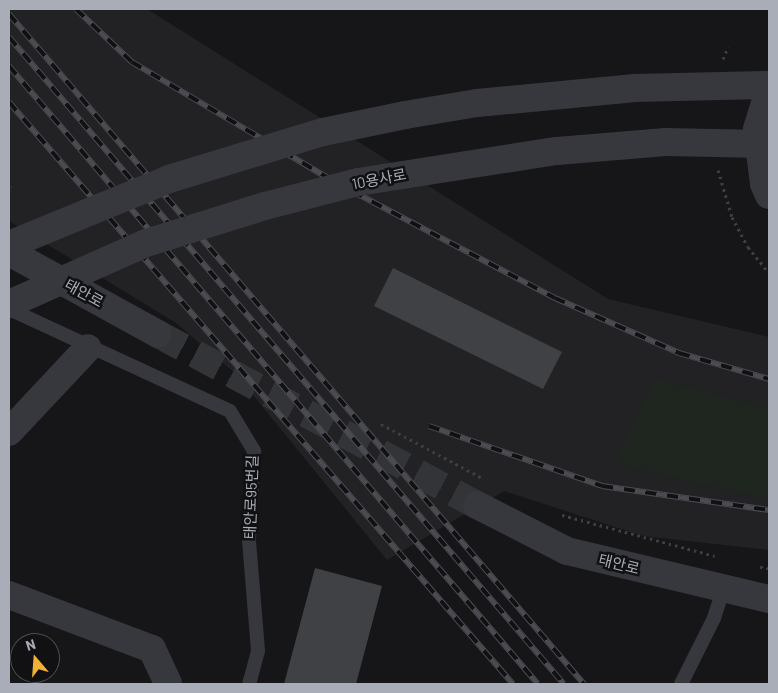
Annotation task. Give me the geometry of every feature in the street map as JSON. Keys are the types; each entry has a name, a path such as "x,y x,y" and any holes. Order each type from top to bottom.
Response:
{"street":[{"path":"9,245 169,179 323,132 477,103 635,88 769,85"},
{"path":"769,90 757,130 764,184 769,195"},
{"name":"10용사로","path":"9,304 146,244 265,206 358,182 558,152 666,142 769,144"},
{"name":"태안로","path":"9,252 158,334"},
{"path":"9,432 88,348"},
{"name":"태안로","path":"483,493 567,551 723,590 769,599"},
{"path":"9,595 152,649 168,684"}],"lane":[{"name":"태안로95번길","path":"9,309 88,348 230,411 254,451 249,541 258,651 249,684"},
{"path":"681,684 714,618 723,590"}],"path":[{"path":"380,424 483,493"},
{"path":"558,514 721,557"},
{"path":"750,564 769,568"}],"shaded area":[{"path":"9,9 147,9 608,299 769,337 769,550 643,536 504,491 387,560 236,374 176,323 9,221"},
{"path":"654,379 769,408 769,499 615,464"}],"building":[{"path":"393,268 562,352 543,389 374,306"},
{"path":"315,568 382,586 356,684 284,684"}],"tunnel":[{"path":"158,334 477,505"}],"railway":[{"path":"76,9 132,62 333,181 555,298 679,353 769,379"},
{"path":"9,14 584,684"},
{"path":"9,37 564,684"},
{"path":"9,66 538,684"},
{"path":"9,102 513,684"},
{"path":"429,426 602,486 769,510"}]}
